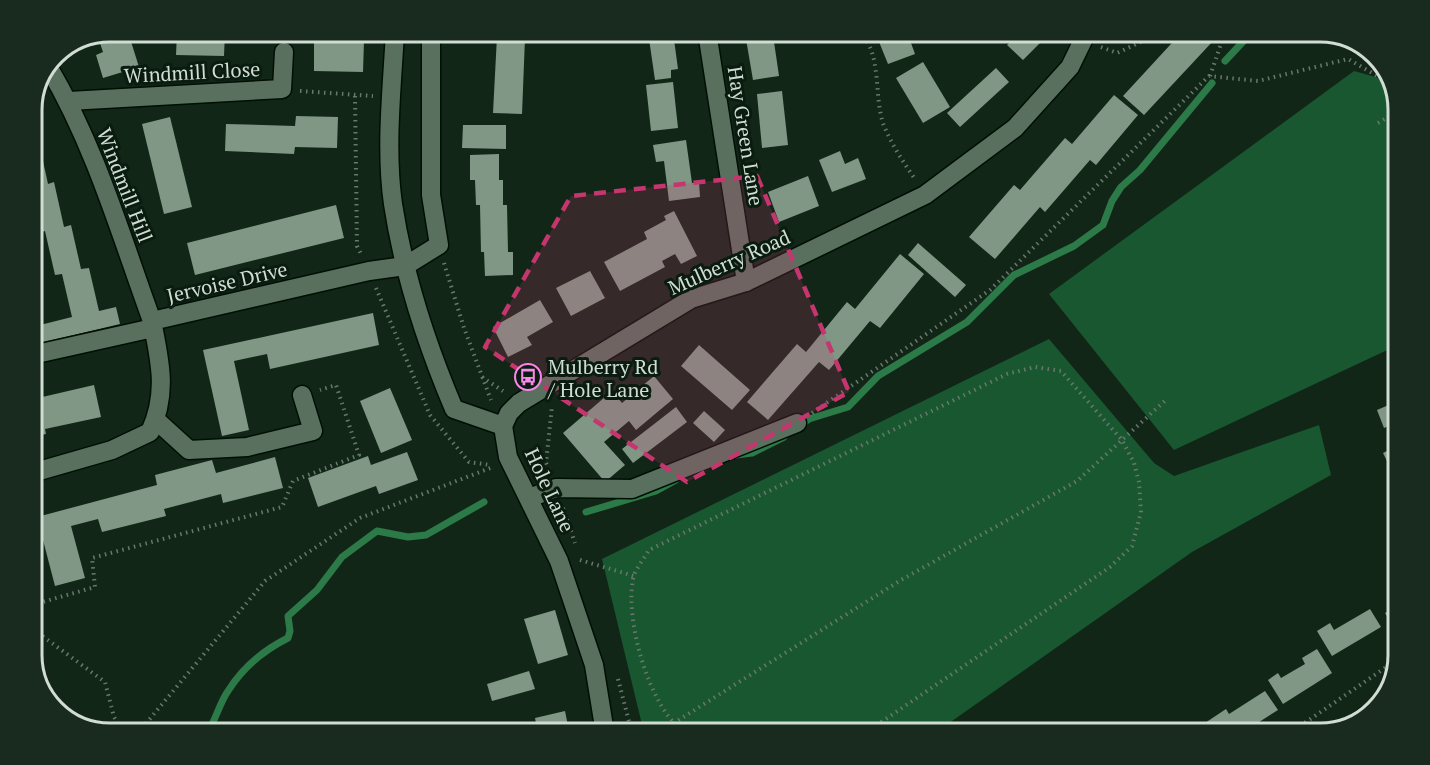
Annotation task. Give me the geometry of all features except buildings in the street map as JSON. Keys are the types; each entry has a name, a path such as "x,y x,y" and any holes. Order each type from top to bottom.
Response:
{"street":[{"path":"395,42 391,128 393,202 405,266 425,340 454,409 505,423"},
{"path":"405,266 439,245 431,195 431,42"},
{"name":"Hay Green Lane","path":"709,42 746,282"},
{"name":"Mulberry Road","path":"505,423 519,403 559,381 691,299 746,282 925,195 1015,128 1070,67 1082,42"},
{"name":"Windmill Close","path":"69,101 282,89 284,52"},
{"name":"Windmill Hill","path":"52,75 69,101 152,325"},
{"name":"Jervoise Drive","path":"156,420 163,381 152,325 369,271 405,266"},
{"path":"42,352 152,325"},
{"path":"42,470 112,450 150,432 156,420 189,450 247,447 313,431 302,395"},
{"name":"Hole Lane","path":"505,423 502,462 530,498 559,561 594,665 602,723"},
{"path":"530,498 556,488 632,489 797,423"}],"path":[{"path":"867,42 873,59 884,125 899,156 925,195"},
{"path":"1096,42 1117,53 1141,42"},
{"path":"797,423 990,290 1209,76 1221,42"},
{"path":"1209,76 1258,81 1348,59 1380,77"},
{"path":"282,89 355,96"},
{"path":"1378,123 1388,117"},
{"path":"439,245 481,376 495,410 505,423"},
{"path":"672,723 651,686 630,606 634,576 650,550 1007,374 1035,367 1061,371 1122,440 1139,482 1141,512 1132,546 1110,567 881,723"},
{"path":"481,376 519,403"},
{"path":"559,381 550,415 546,463 584,571"},
{"path":"42,602 95,587 92,558 282,507 293,481 359,455 336,385 302,395"},
{"path":"679,723 901,580 1077,481 1167,399"},
{"path":"430,415 469,462 502,462"},
{"path":"147,723 266,581 360,518 476,476 502,462"},
{"path":"580,560 634,576"},
{"path":"42,636 105,682 118,723"},
{"path":"1306,723 1387,667"},
{"path":"616,671 629,723"}],"highlighted area":[{"path":"757,176 849,392 687,482 485,347 571,196"}],"green space":[{"path":"1354,71 1380,78 1388,106 1388,350 1174,450 1049,294"},
{"path":"1049,339 1154,463 1174,476 1319,425 1331,475 1192,552 949,723 642,723 602,559"}],"waterway":[{"path":"1225,61 1243,42"},
{"path":"800,425 809,419 848,407 878,376 967,322 1014,275 1074,246 1103,225 1112,201 1121,187 1140,170 1212,83"},
{"path":"736,455 752,453 784,437"},
{"path":"586,512 656,491 676,480"},
{"path":"213,723 225,696 240,674 255,660 288,638 290,631 288,616 317,590 342,557 377,531 408,537 426,535 484,502"}],"place":[{"name":"Mulberry Rd / Hole Lane","path":"528,377"}]}
